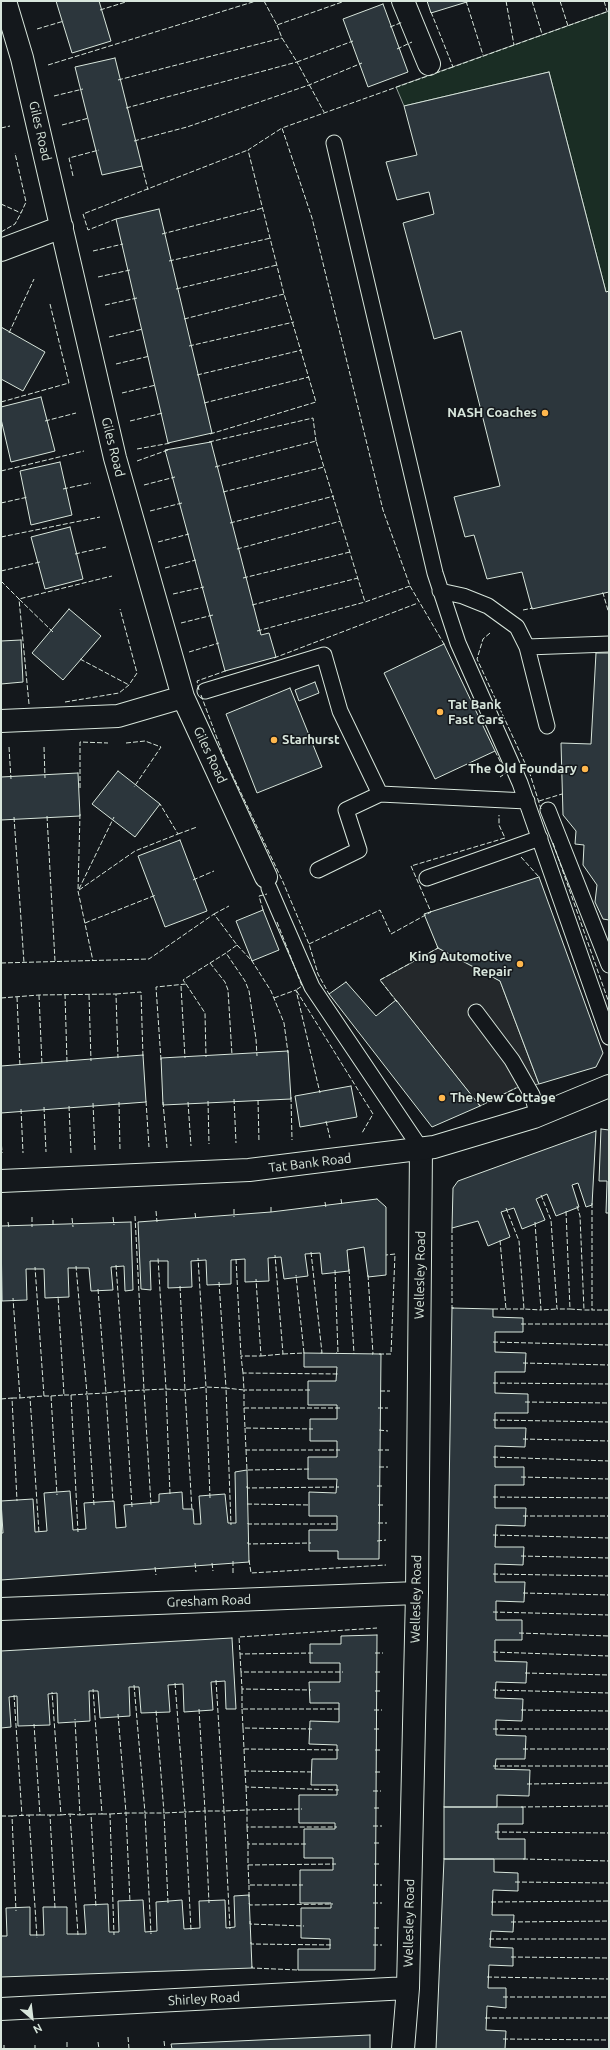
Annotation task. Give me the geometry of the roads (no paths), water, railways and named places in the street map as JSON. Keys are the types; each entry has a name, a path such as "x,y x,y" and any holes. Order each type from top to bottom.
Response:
{"street":[{"name":"Giles Road","path":"5,1 22,58 115,458 183,697 268,883"},
{"path":"403,1 429,64"},
{"path":"1,250 62,227"},
{"path":"1,721 118,716 183,697"},
{"name":"Tat Bank Road","path":"1,1181 249,1170 421,1148 464,1138 538,1115 609,1086"},
{"name":"Wellesley Road","path":"403,2049 408,1988 417,1593 421,1148"},
{"name":"Gresham Road","path":"1,1609 417,1593"},
{"name":"Shirley Road","path":"1,2009 408,1988"}],"lane":[{"path":"334,143 410,472 440,591 458,644 527,802 609,1038"},
{"path":"440,591 462,596 488,606 516,627 528,647 547,726"},
{"path":"528,647 609,644"},
{"path":"205,691 324,656 340,712 380,794"},
{"path":"318,870 359,850 346,810 380,794 527,802"},
{"path":"548,810 609,965"},
{"path":"427,878 540,838"},
{"path":"268,883 312,987 421,1148"},
{"path":"476,1012 512,1060 532,1095 538,1115"}],"place":[{"name":"NASH Coaches","path":"545,413"},
{"name":"Tat Bank Fast Cars","path":"440,712"},
{"name":"Starhurst","path":"274,740"},
{"name":"The Old Foundary","path":"585,769"},
{"name":"King Automotive Repair","path":"520,964"},
{"name":"The New Cottage","path":"442,1098"}]}
